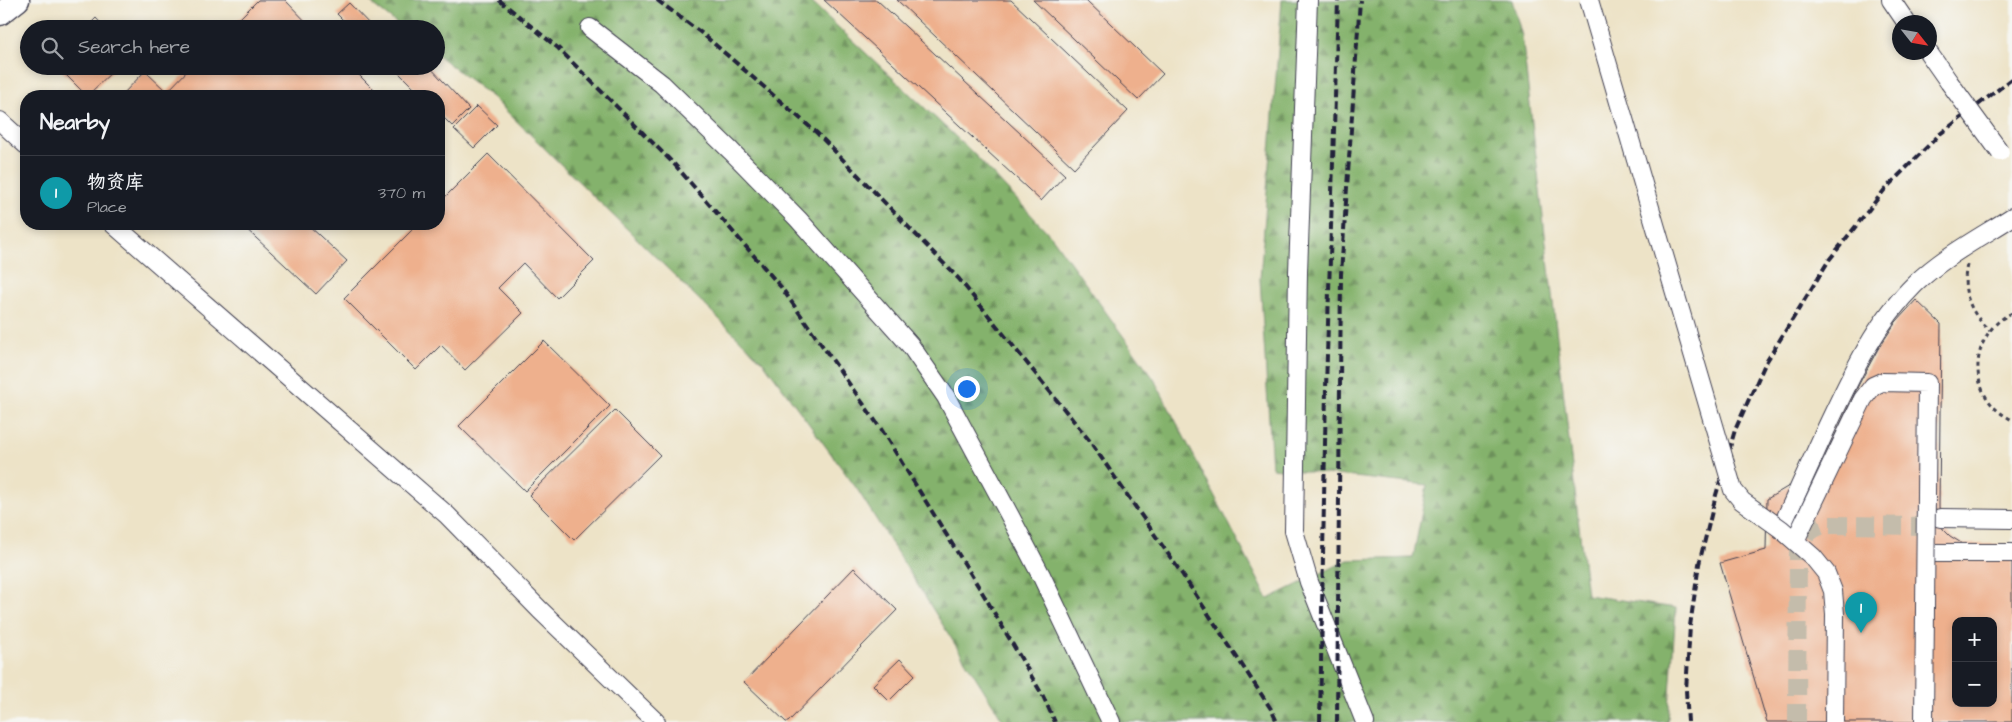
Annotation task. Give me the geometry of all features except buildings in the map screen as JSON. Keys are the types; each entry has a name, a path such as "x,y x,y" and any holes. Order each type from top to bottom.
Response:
{"main road":[{"path":"0,14 18,0"}],"street":[{"path":"1308,0 1298,272 1294,531 1309,582 1364,720"},
{"path":"1589,0 1733,490 1742,501 1813,557 1826,573 1833,591 1835,614 1834,722"},
{"path":"1891,0 1901,15"},
{"path":"590,28 662,84 731,151 798,219 910,345 946,398 1010,516 1042,577 1111,722"},
{"path":"1934,60 2000,152"},
{"path":"0,121 20,139"},
{"path":"1781,530 1847,383 1869,343 1893,309 1915,284 1944,261 2012,217"},
{"path":"120,230 447,515 540,610 656,722"},
{"path":"1795,541 1863,398 1873,386 1882,382 1928,383 1924,722"},
{"path":"1940,518 2012,519"},
{"path":"1926,553 2012,554"}],"path":[{"path":"1968,259 1965,284 1967,296 1975,315 1990,331"},
{"path":"2012,313 2002,318 1990,331 1979,355 1978,377 1986,398 1993,407 2012,420"}],"green space":[{"path":"367,0 809,0 972,152 1052,237 1154,379 1268,599 1348,560 1413,558 1427,485 1272,468 1260,279 1282,0 1512,0 1522,36 1587,595 1676,608 1668,722 1004,722 857,489 764,363 492,97 445,61 445,20 393,20"}],"tunnel":[{"path":"1797,722 1798,548 1803,540 1812,530 1824,525 1925,526"}],"railway":[{"path":"499,0 558,48 675,165 781,287 881,429 985,597 1043,696 1055,722"},
{"path":"657,0 704,35 817,133 959,279 1089,440 1182,574 1271,709 1277,722"},
{"path":"1320,722 1326,388 1338,0"},
{"path":"1337,722 1341,274 1360,0"},
{"path":"1688,722 1686,690 1690,626 1699,564 1735,430 1765,364 1829,260 1886,188 1940,134 2012,79"}],"place":[{"name":"物资库","path":"1861,633"}]}
